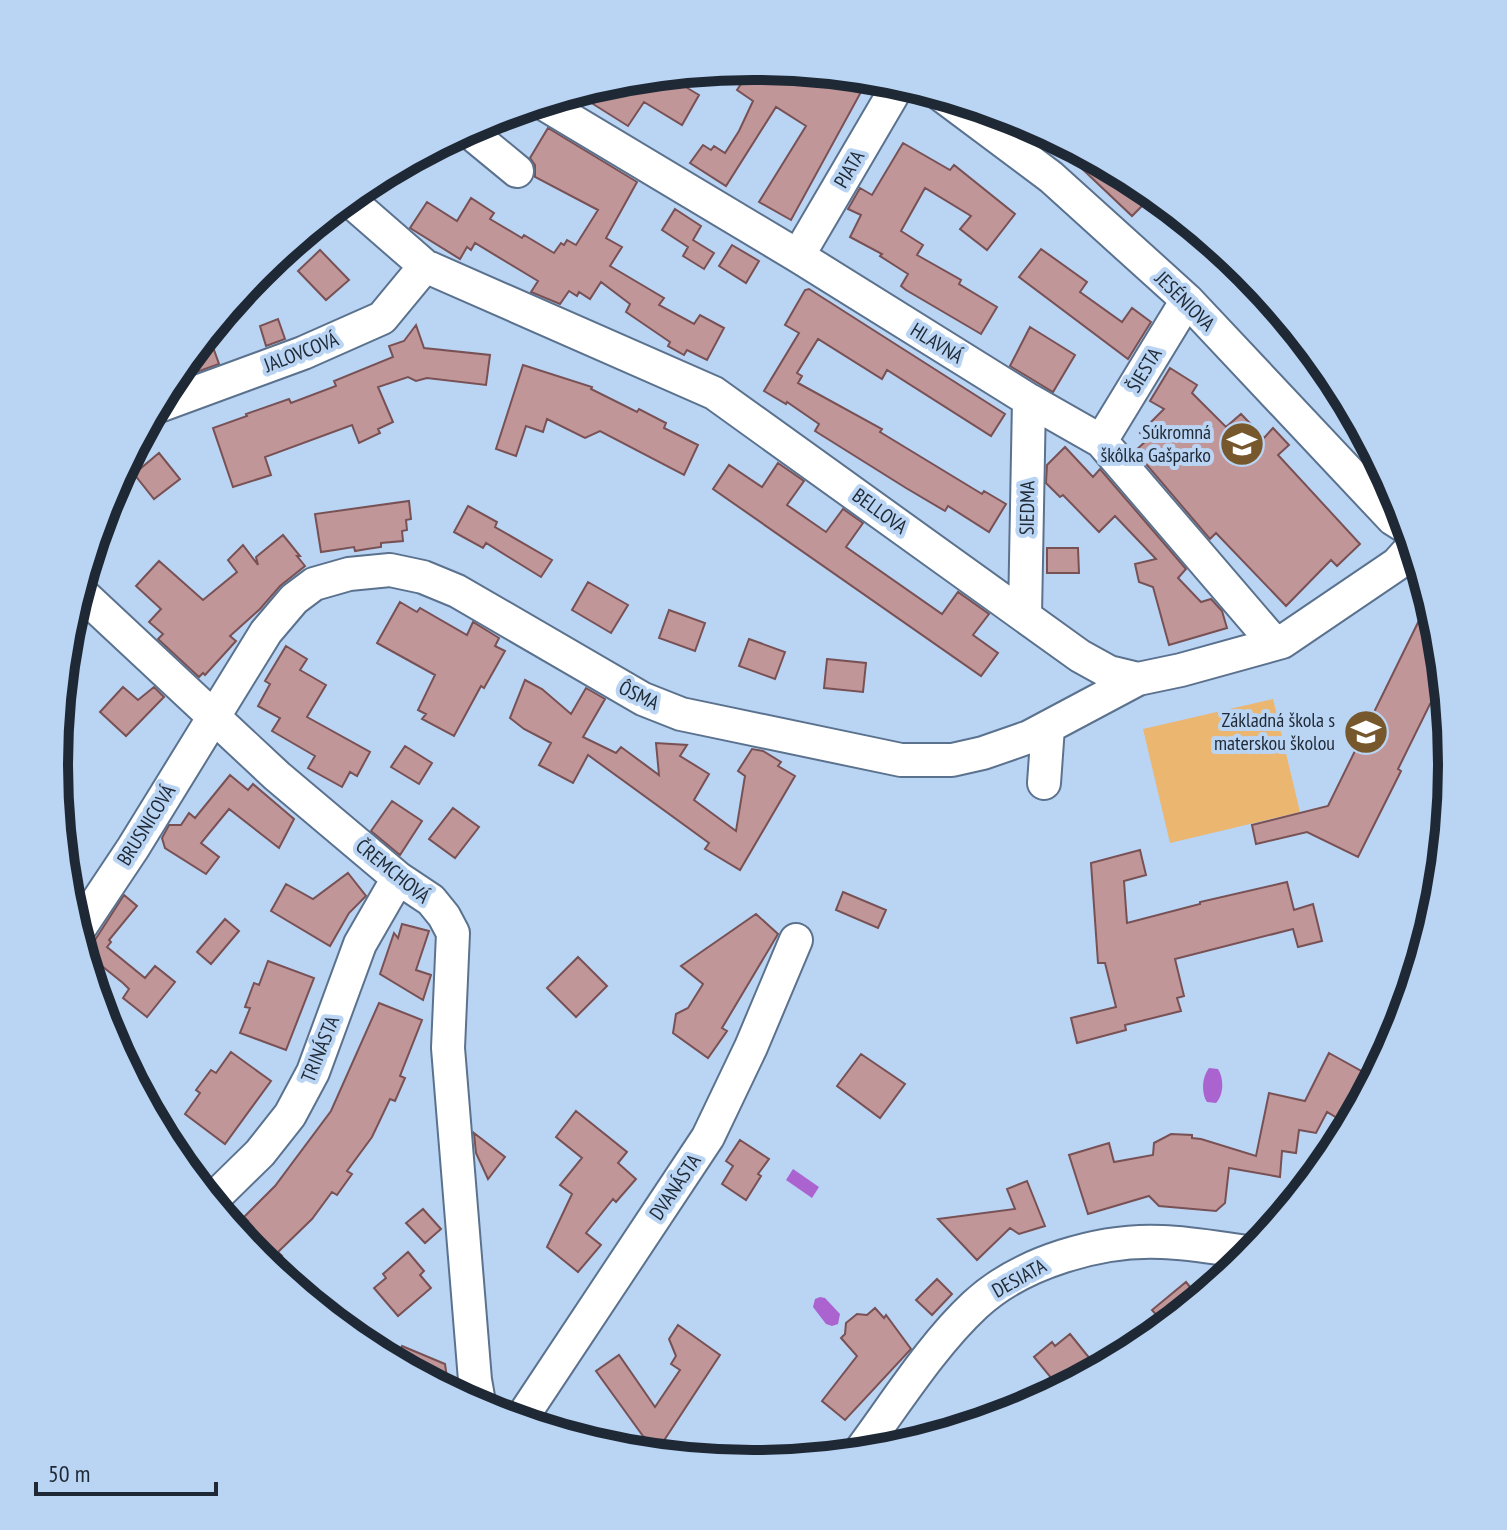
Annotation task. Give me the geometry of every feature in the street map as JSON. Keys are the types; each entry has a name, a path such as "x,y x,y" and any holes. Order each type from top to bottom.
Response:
{"street":[{"name":"PIATA","path":"798,256 893,94"},
{"name":"HLAVNÁ","path":"554,110 1101,441 1270,638 1282,642"},
{"name":"JESÉNIOVA","path":"966,114 1051,177 1187,300 1393,519"},
{"path":"477,138 517,171"},
{"name":"BELLOVA","path":"358,205 425,266 714,393 1094,665 1109,672 1138,679 1282,642 1397,564 1406,554"},
{"name":"JALOVCOVÁ","path":"174,401 303,353 382,318 425,266"},
{"name":"ŠIESTA","path":"1101,441 1187,300"},
{"name":"SIEDMA","path":"1025,615 1029,400"},
{"name":"ÔSMA","path":"214,717 254,650 294,599 314,584 349,574 390,570 423,577 457,591 643,699 681,714 901,760 952,760 983,753 1038,732 1138,679"},
{"name":"ČREMCHOVÁ","path":"88,600 277,776 398,878 431,900 453,933 448,1048 477,1392"},
{"name":"BRUSNICOVÁ","path":"86,919 214,717"},
{"path":"1038,732 1044,783"},
{"name":"TRINÁSTA","path":"219,1193 260,1153 290,1115 313,1072 360,944 398,878"},
{"name":"DVANÁSTA","path":"524,1410 708,1137 751,1047 796,940"},
{"name":"DESIATA","path":"868,1440 937,1349 976,1304 1024,1272 1082,1250 1122,1244 1162,1242 1237,1251"}],"shaded area":[{"path":"1273,699 1300,812 1170,843 1143,729"},
{"path":"1209,1068 1218,1069 1221,1077 1222,1091 1216,1103 1207,1102 1203,1090"},
{"path":"793,1169 819,1187 812,1198 786,1180"},
{"path":"825,1298 840,1314 838,1324 826,1324 813,1307 815,1299"}],"building":[{"path":"744,80 754,80 843,85 861,92 791,220 759,202 806,126 776,107 726,186 690,163 703,145 711,150 714,146 725,153 753,101 737,90"},
{"path":"680,84 699,95 682,125 644,102 628,126 587,100 620,93"},
{"path":"548,128 637,182 606,238 622,247 610,266 664,298 659,305 694,324 700,315 724,328 707,360 687,350 684,355 668,346 670,342 626,312 630,304 601,282 590,299 579,292 577,296 569,291 560,304 531,292 538,281 475,243 471,250 467,247 460,259 410,228 427,202 457,221 471,198 494,213 490,219 554,253 567,240 576,245 598,210 535,177 535,165 530,158"},
{"path":"903,143 950,170 954,165 1015,214 987,250 960,229 971,216 925,188 901,231 923,245 917,255 961,280 959,284 997,307 981,334 906,290 901,286 908,274 880,256 882,254 850,237 861,215 848,209 860,188 872,195"},
{"path":"1069,157 1145,203 1132,216"},
{"path":"675,209 701,226 693,240 714,253 704,269 683,256 688,247 662,230"},
{"path":"732,245 759,261 746,283 719,266"},
{"path":"1041,249 1087,282 1080,292 1122,322 1132,308 1151,322 1128,359 1019,277"},
{"path":"320,250 349,280 326,300 298,271"},
{"path":"809,289 1005,414 991,436 887,370 882,379 818,339 797,373 802,376 798,383 882,429 880,432 982,494 984,491 1006,504 989,532 948,506 945,511 815,431 819,424 787,402 764,391 799,333 785,325 805,290"},
{"path":"278,319 285,339 266,346 260,326"},
{"path":"416,325 424,348 490,355 486,385 427,378 416,381 408,377 378,387 393,422 378,429 380,433 359,443 352,425 265,457 271,475 233,487 213,428 289,399 291,403 336,386 334,381 393,357 389,346 404,341"},
{"path":"1030,327 1075,355 1053,392 1010,366"},
{"path":"212,345 219,364 191,374"},
{"path":"523,365 592,387 637,412 639,409 666,423 664,428 698,445 684,475 600,431 585,438 547,419 543,432 526,426 516,456 496,449"},
{"path":"1170,368 1197,385 1192,393 1226,427 1241,414 1264,438 1273,428 1289,445 1278,455 1360,544 1337,566 1331,560 1286,606 1216,533 1210,539 1135,451 1147,440 1140,433 1164,409 1150,401"},
{"path":"1065,447 1093,477 1100,469 1186,569 1178,578 1201,602 1211,599 1222,611 1227,628 1169,645 1153,587 1139,582 1135,564 1156,559 1115,516 1099,532 1063,495 1060,497 1046,483 1047,465"},
{"path":"159,453 180,479 154,499 134,474"},
{"path":"778,463 804,481 787,505 826,532 843,509 863,523 846,547 942,614 958,592 989,614 973,635 998,653 981,676 713,489 729,465 762,487"},
{"path":"409,501 411,519 406,520 407,530 402,531 403,541 381,543 381,547 355,551 354,547 321,552 315,514"},
{"path":"468,506 497,522 495,527 552,560 541,577 486,543 483,548 454,532"},
{"path":"283,535 305,566 280,586 230,636 236,641 205,675 203,673 199,677 158,639 163,634 149,622 161,609 136,586 159,561 203,600 237,572 228,560 243,545 258,565 256,557"},
{"path":"1047,548 1078,548 1079,573 1047,573"},
{"path":"588,582 628,605 611,633 572,610"},
{"path":"400,602 417,612 420,608 467,635 473,622 499,638 495,646 505,651 484,688 481,686 454,736 422,719 426,714 418,710 435,675 377,643"},
{"path":"669,610 705,623 695,651 659,638"},
{"path":"1422,614 1436,707 1430,704 1358,857 1307,832 1256,844 1252,825 1328,806"},
{"path":"749,639 785,652 775,679 739,666"},
{"path":"286,646 307,659 300,670 326,685 307,717 370,752 357,776 350,772 342,787 308,768 315,756 272,731 280,718 258,706 270,684 265,681"},
{"path":"827,659 866,663 863,692 824,688"},
{"path":"525,680 542,689 571,714 586,688 605,699 583,737 616,753 621,747 659,775 656,743 687,745 680,756 709,774 694,800 736,831 745,776 738,771 752,749 763,751 781,762 778,766 795,776 740,870 705,849 709,843 588,755 573,783 539,765 551,743 510,718"},
{"path":"123,687 138,700 154,687 164,697 126,736 100,712"},
{"path":"405,746 432,763 419,784 391,767"},
{"path":"230,775 248,790 253,784 294,819 279,848 229,809 201,843 219,857 206,874 165,848 162,838 169,825 181,825 189,813 195,818"},
{"path":"392,801 422,821 400,855 371,831"},
{"path":"453,808 479,827 455,858 429,839"},
{"path":"1140,850 1146,875 1124,881 1127,923 1287,882 1294,910 1313,904 1322,941 1298,947 1293,929 1175,959 1184,996 1177,998 1181,1011 1125,1025 1126,1030 1077,1043 1071,1018 1116,1007 1105,963 1098,963 1091,863"},
{"path":"348,873 366,896 349,913 330,946 271,911 286,884 313,899"},
{"path":"843,892 886,910 878,928 836,910"},
{"path":"124,895 137,906 109,940 111,942 107,947 145,978 155,966 175,982 147,1017 123,998 129,989 97,962 93,943"},
{"path":"756,914 778,934 722,1028 727,1031 708,1058 673,1033 676,1014 688,1008 703,984 681,966"},
{"path":"225,919 239,931 211,964 197,952"},
{"path":"402,924 429,931 416,970 431,975 423,1000 380,974 394,933 398,938"},
{"path":"578,957 607,986 576,1017 547,988"},
{"path":"268,961 314,978 286,1050 240,1033 250,1008 245,1007 254,983 259,985"},
{"path":"379,1003 422,1020 400,1076 405,1078 395,1101 390,1099 372,1137 347,1171 352,1174 337,1195 332,1192 312,1219 278,1252 282,1256 279,1259 245,1224 248,1221 244,1217 275,1186 331,1111"},
{"path":"231,1052 271,1081 225,1144 185,1114 200,1093 196,1090 211,1070 216,1073"},
{"path":"1329,1053 1363,1072 1339,1119 1327,1112 1316,1133 1299,1130 1296,1153 1282,1151 1280,1177 1229,1168 1225,1203 1216,1211 1159,1206 1149,1196 1088,1214 1069,1155 1109,1143 1114,1162 1153,1155 1154,1143 1171,1134 1192,1135 1192,1138 1256,1156 1269,1093 1305,1101"},
{"path":"861,1054 905,1084 880,1118 837,1086"},
{"path":"576,1111 627,1152 618,1163 636,1179 616,1202 613,1199 586,1233 601,1245 578,1272 547,1247 572,1194 560,1185 582,1158 556,1137"},
{"path":"474,1133 505,1157 488,1179 476,1153"},
{"path":"740,1140 769,1159 746,1200 722,1184 733,1166 726,1161"},
{"path":"1027,1181 1045,1226 1019,1234 1010,1228 977,1260 938,1219 1015,1209 1007,1189"},
{"path":"423,1209 441,1229 425,1243 406,1223"},
{"path":"408,1252 424,1271 420,1275 431,1288 398,1316 374,1288 386,1278 383,1274"},
{"path":"937,1279 952,1294 932,1315 916,1300"},
{"path":"1186,1282 1193,1290 1159,1318 1152,1310"},
{"path":"875,1308 884,1318 886,1315 911,1349 845,1420 822,1401 857,1356 841,1338 845,1334 846,1323 857,1314 867,1315"},
{"path":"678,1325 720,1355 661,1445 643,1436 596,1371 619,1355 655,1407 680,1370 671,1364 676,1356 669,1339"},
{"path":"1070,1334 1092,1361 1054,1381 1034,1357 1052,1342 1055,1346"},
{"path":"402,1346 445,1364 447,1378 411,1359 400,1352"}],"place":[{"name":"Súkromná škôlka Gašparko","path":"1242,444"},
{"name":"Základná škola s materskou školou","path":"1366,732"}]}
